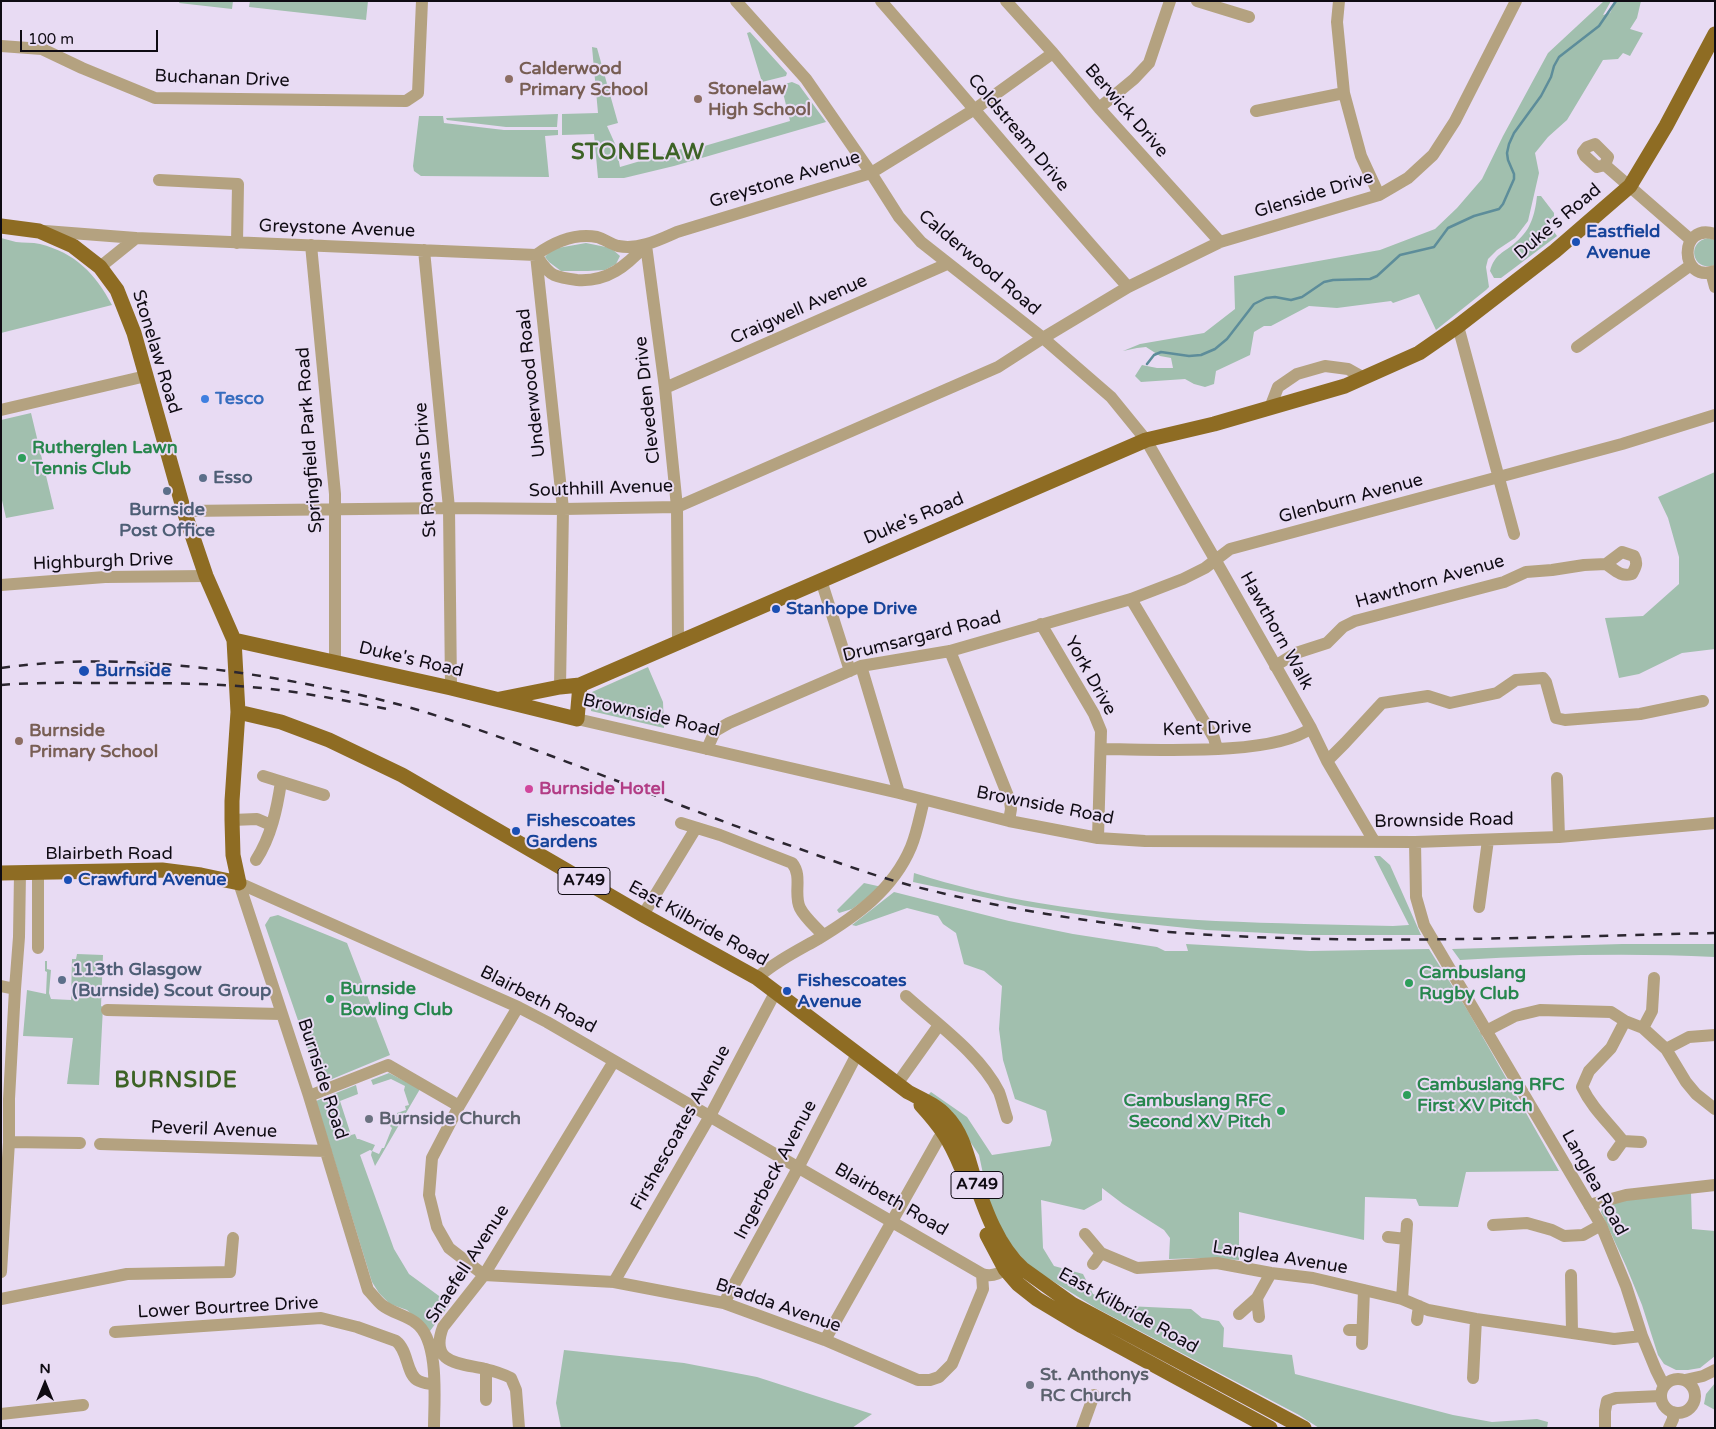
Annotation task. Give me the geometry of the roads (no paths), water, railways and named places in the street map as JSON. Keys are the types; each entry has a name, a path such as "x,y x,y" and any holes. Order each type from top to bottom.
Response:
{"main road":[{"name":"Duke's Road","path":"234,640 500,699 580,685 1146,440 1214,424 1345,386 1418,353 1458,326 1555,251 1630,186 1666,126 1715,34"},
{"name":"Stonelaw Road","path":"1,226 39,231 73,246 100,267 117,290 134,333 184,510 206,576 234,640"},
{"path":"234,640 238,712"},
{"path":"577,719 580,685"},
{"name":"Brownside Road","path":"500,699 577,719"},
{"name":"Burnside Road","path":"238,712 232,820 233,854 239,883"},
{"name":"East Kilbride Road","path":"238,712 281,722 329,740 402,774 643,915 757,978 776,991 903,1088 939,1110 954,1126 1010,1266 1028,1292 1059,1312 1270,1428"},
{"name":"Blairbeth Road","path":"1,873 162,870 239,883"},
{"name":"East Kilbride Road","path":"1010,1266 1072,1304 1304,1428"}],"street":[{"name":"Buchanan Drive","path":"1,46 42,49 155,98 406,101 418,93 422,1"},
{"name":"Calderwood Road","path":"736,1 806,79 872,173 899,217 921,242 1043,338 1111,397 1146,440"},
{"name":"Coldstream Drive","path":"881,1 1128,288"},
{"name":"Berwick Drive","path":"1006,1 1099,108 1220,242"},
{"path":"1099,108 1134,80 1149,63 1170,1"},
{"path":"1197,1 1250,17"},
{"path":"1339,1 1337,22 1344,93 1361,156 1379,195"},
{"name":"Glenside Drive","path":"1043,338 1128,288 1220,242 1379,195 1408,178 1433,155 1455,122 1516,1"},
{"name":"Greystone Avenue","path":"39,231 237,243 536,255 551,244 580,236 598,237 619,246 646,245 677,232 872,173 975,109 1053,53"},
{"path":"1256,111 1344,93"},
{"path":"1605,166 1691,240"},
{"path":"159,180 238,184 237,243"},
{"path":"1715,234 1701,233 1691,240 1686,252 1691,265 1700,271 1713,271 1715,287"},
{"path":"100,267 136,238"},
{"name":"Springfield Park Road","path":"312,245 336,510 335,662"},
{"name":"Greystone Avenue","path":"536,255 553,274 567,279 585,280 609,276 634,258 646,245"},
{"name":"Cleveden Drive","path":"646,245 665,388 677,507 678,642"},
{"name":"St Ronans Drive","path":"424,250 449,508 451,688"},
{"name":"Underwood Road","path":"536,255 563,509 560,687"},
{"name":"Craigwell Avenue","path":"665,388 948,264"},
{"path":"1577,347 1691,265"},
{"path":"1458,326 1514,534"},
{"name":"Southhill Avenue","path":"184,510 677,507 998,367 1043,338"},
{"path":"1270,408 1278,387 1296,374 1325,366 1348,369 1364,378"},
{"path":"1,410 146,376"},
{"name":"Glenburn Avenue","path":"1216,561 1230,549 1499,478 1622,444 1715,415"},
{"name":"Hawthorn Walk","path":"1146,440 1374,841"},
{"name":"Drumsargard Road","path":"707,748 715,731 729,723 856,669 950,651 1131,599 1183,579 1216,561"},
{"name":"Hawthorn Avenue","path":"1275,666 1296,653 1327,643 1343,628 1355,621 1504,582 1526,572 1606,564"},
{"name":"Highburgh Drive","path":"1,585 105,577 206,576"},
{"path":"821,580 856,669 899,792"},
{"path":"1131,599 1214,738 1217,749"},
{"name":"York Drive","path":"1041,624 1094,714 1101,732 1098,838"},
{"path":"950,651 1010,801 1009,821"},
{"path":"1327,761 1382,703 1428,696 1450,703 1474,699 1497,693 1516,680 1543,678 1546,682 1556,718 1565,720 1640,714 1702,701"},
{"name":"Brownside Road","path":"577,719 899,792 1009,821 1098,838 1145,841 1415,842 1559,837 1715,823"},
{"name":"Kent Drive","path":"1101,749 1217,749 1273,743 1305,732 1311,728"},
{"path":"263,776 324,795"},
{"path":"1556,778 1559,837"},
{"path":"256,860 262,851 270,825 276,815 281,782"},
{"path":"757,978 768,968 865,908 884,890 903,864 912,846 924,800"},
{"path":"232,820 257,819 270,825"},
{"path":"681,823 792,863 798,872 798,900 800,908 824,935"},
{"path":"643,915 696,828"},
{"path":"1479,907 1488,840"},
{"name":"Langlea Road","path":"1415,842 1416,897 1424,925 1601,1225 1626,1286 1642,1336 1663,1391"},
{"path":"1,1272 3,1200 9,1142 5,1098 19,937 20,873"},
{"path":"38,873 38,948"},
{"name":"Blairbeth Road","path":"239,883 518,1007 982,1274"},
{"name":"Burnside Road","path":"239,883 309,1096 368,1290 382,1305 416,1322 422,1328 428,1344 433,1360 434,1428"},
{"path":"1643,1028 1652,1011 1654,978"},
{"path":"1,986 15,989"},
{"name":"Firshescoates Avenue","path":"614,1282 710,1116 776,991"},
{"path":"906,996 967,1049 998,1092 1007,1118"},
{"path":"484,1275 449,1248 437,1227 429,1195 432,1158 459,1106 518,1007"},
{"path":"107,1010 281,1014"},
{"path":"1486,1031 1515,1016 1540,1010 1611,1012 1625,1021 1643,1028 1666,1049 1686,1082 1696,1094 1715,1109"},
{"path":"1625,1021 1611,1048 1589,1071 1582,1087 1589,1101 1623,1141 1641,1142"},
{"path":"903,1088 939,1025"},
{"path":"1666,1049 1689,1037 1715,1035"},
{"name":"Ingerbeck Avenue","path":"724,1302 798,1168 857,1054"},
{"name":"Snaefell Avenue","path":"520,1428 516,1390 511,1378 486,1369 451,1362 444,1357 440,1348 440,1337 443,1327 484,1275 614,1061"},
{"path":"309,1096 388,1065 459,1106"},
{"path":"826,1340 939,1138"},
{"path":"1614,1155 1623,1141"},
{"path":"9,1142 80,1143"},
{"name":"Peveril Avenue","path":"100,1144 326,1151"},
{"path":"1589,1205 1626,1195 1715,1185"},
{"path":"1493,1225 1527,1223 1552,1230 1564,1236 1583,1235 1601,1225"},
{"path":"1402,1299 1407,1224"},
{"name":"Langlea Avenue","path":"1085,1234 1101,1253 1137,1268 1217,1263 1271,1273 1313,1278 1402,1299 1428,1310 1614,1339 1642,1336"},
{"path":"1388,1236 1406,1239"},
{"path":"1,1299 127,1274 230,1272 233,1238"},
{"path":"1093,1264 1101,1253"},
{"path":"982,1274 991,1276 1010,1266"},
{"path":"1238,1314 1257,1298 1271,1273"},
{"name":"Bradda Avenue","path":"484,1275 614,1282 724,1302 826,1340 918,1380 930,1380 939,1377 952,1364 983,1289 982,1274"},
{"path":"1571,1275 1572,1332"},
{"path":"1362,1344 1364,1290"},
{"path":"1257,1298 1259,1317"},
{"path":"1417,1320 1419,1306"},
{"name":"Lower Bourtree Drive","path":"115,1332 321,1318 357,1327 396,1341 404,1351 415,1379 419,1382 434,1384"},
{"path":"1473,1378 1468,1360 1476,1318"},
{"path":"1349,1330 1362,1330"},
{"path":"486,1369 486,1400"},
{"path":"1685,1380 1690,1383 1695,1394 1695,1402 1688,1410 1680,1413 1668,1410 1662,1402 1663,1391 1669,1382 1677,1379 1685,1380 1709,1373"},
{"path":"1695,1394 1709,1373"},
{"path":"1605,1428 1607,1401 1663,1391"},
{"path":"1082,1428 1094,1396"},
{"path":"1,1414 83,1405"},
{"path":"1669,1428 1673,1419 1673,1412"}],"waterway":[{"path":"1147,364 1154,355 1161,352 1189,356 1201,355 1215,349 1227,339 1254,304 1266,298 1275,297 1291,300 1302,297 1324,282 1370,279 1377,276 1400,255 1434,247 1448,228 1474,216 1499,209 1514,179 1507,153 1514,133 1541,96 1559,57 1599,26 1616,1"}],"railway":[{"path":"1,668 69,662 137,662 205,668 273,678 370,697 409,707 475,729 753,832 881,877 932,891 1027,911 1169,932 1305,939 1442,939 1715,933"},
{"path":"1,685 133,683 237,686 307,694 392,710"}],"place":[{"name":"Calderwood Primary School","path":"509,79"},
{"name":"Stonelaw High School","path":"698,99"},
{"name":"Eastfield Avenue","path":"1576,242"},
{"name":"Tesco","path":"205,399"},
{"name":"Rutherglen Lawn Tennis Club","path":"22,458"},
{"name":"Esso","path":"203,478"},
{"name":"Burnside Post Office","path":"167,491"},
{"name":"Stanhope Drive","path":"776,609"},
{"name":"Burnside","path":"84,671"},
{"name":"Burnside Primary School","path":"19,741"},
{"name":"Burnside Hotel","path":"529,789"},
{"name":"Fishescoates Gardens","path":"516,831"},
{"name":"Crawfurd Avenue","path":"68,880"},
{"name":"113th Glasgow (Burnside) Scout Group","path":"62,980"},
{"name":"Cambuslang Rugby Club","path":"1409,983"},
{"name":"Fishescoates Avenue","path":"787,991"},
{"name":"Burnside Bowling Club","path":"330,999"},
{"name":"Cambuslang RFC First XV Pitch","path":"1407,1095"},
{"name":"Cambuslang RFC Second XV Pitch","path":"1281,1111"},
{"name":"Burnside Church","path":"369,1119"},
{"name":"St. Anthonys RC Church","path":"1030,1385"}],"district":[{"name":"STONELAW","path":"638,153"},
{"name":"BURNSIDE","path":"176,1081"}]}
